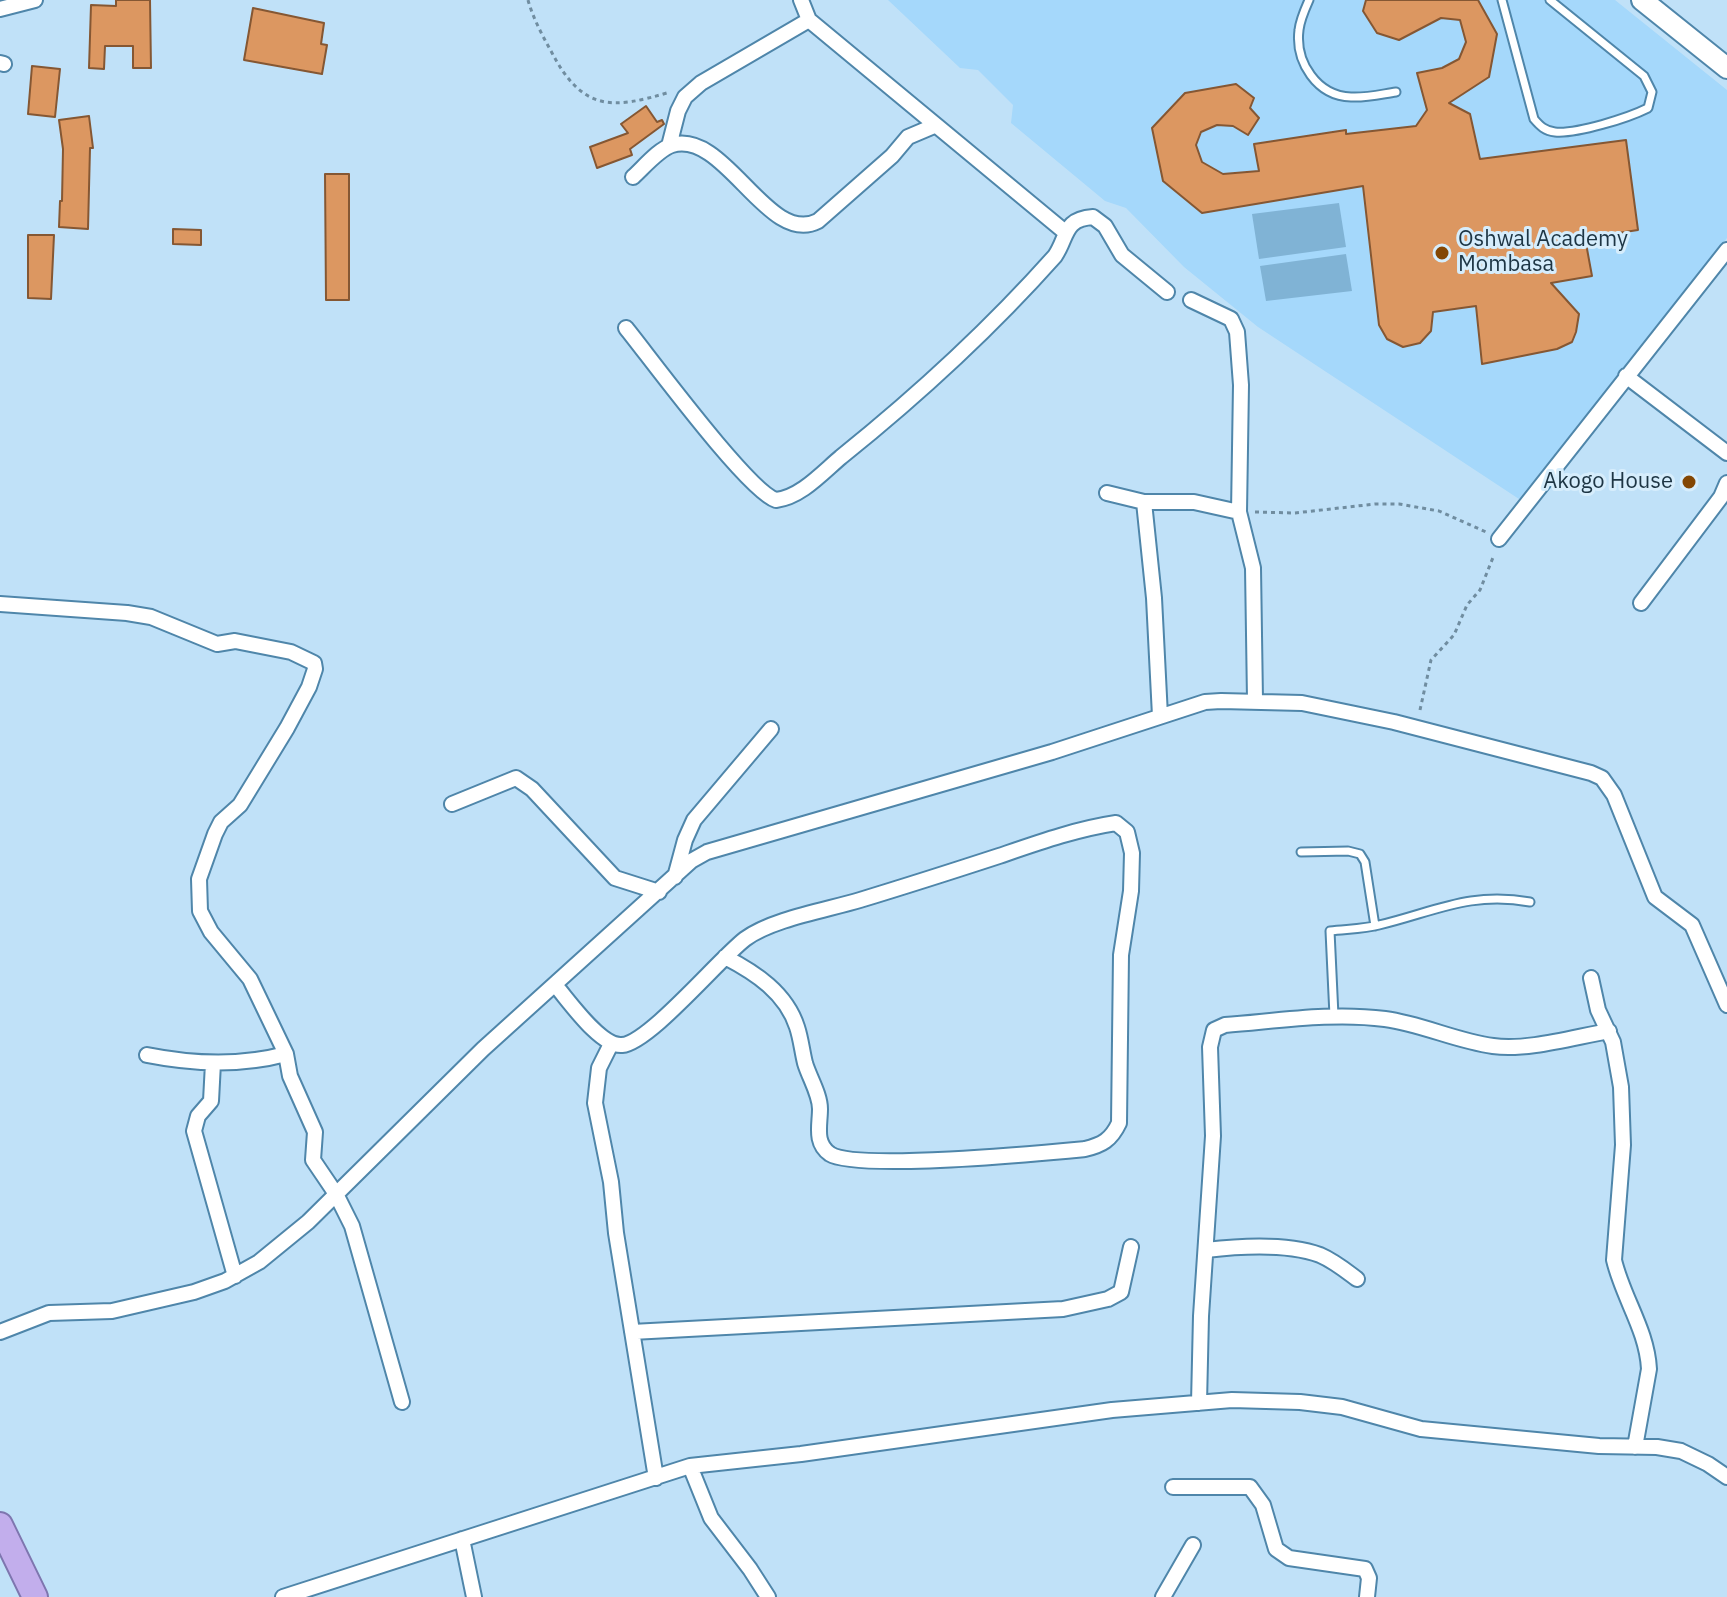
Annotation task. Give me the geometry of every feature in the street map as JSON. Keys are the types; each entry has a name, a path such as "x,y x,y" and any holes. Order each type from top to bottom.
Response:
{"highway":[{"path":"0,1525 35,1597"}],"main road":[{"path":"1642,0 1727,68"}],"street":[{"path":"0,9 35,0"},
{"path":"801,0 809,20 1065,232"},
{"path":"669,146 685,97 701,83 809,20"},
{"path":"633,177 669,146 685,143 705,151 781,218 800,227 809,226 886,161 908,137 934,126"},
{"path":"626,328 725,452 765,495 781,500 791,497 879,427 954,360 1055,256 1063,246 1065,232 1075,222 1093,217 1099,221 1122,255 1167,292"},
{"path":"1499,539 1727,250"},
{"path":"1191,300 1231,319 1237,332 1241,438 1239,512 1253,568 1255,700"},
{"path":"1626,376 1727,453"},
{"path":"1641,603 1721,497 1727,483"},
{"path":"1107,493 1144,502 1194,502 1239,512"},
{"path":"1144,502 1154,598 1160,716"},
{"path":"0,604 151,617 217,644 235,641 291,652 314,663 309,687 287,728 240,805 221,822 215,834 199,879 200,911 203,921 250,979 286,1054 290,1076 315,1132 313,1160 336,1194 352,1226 402,1402"},
{"path":"0,1332 49,1313 112,1311 194,1292 235,1276 276,1250 483,1049 691,861 716,849 1052,752 1205,702 1255,700 1302,703 1417,728 1602,778 1614,795 1655,897 1692,925 1727,1005"},
{"path":"675,877 694,820 771,729"},
{"path":"452,804 516,778 532,789 615,878 659,892"},
{"path":"556,986 598,1034 611,1044 634,1042 725,957 747,938 774,924 845,905 1052,839 1116,823 1127,832 1132,853 1131,891 1121,955 1119,1123 1114,1135 1105,1143 1085,1149 908,1161 844,1160 823,1147 819,1137 820,1108 792,1014 776,992 725,957"},
{"path":"1591,978 1594,1000 1609,1031 1618,1063 1623,1145 1614,1260 1649,1358 1635,1447"},
{"path":"1199,1403 1201,1316 1213,1136 1211,1036 1217,1028 1334,1016 1388,1019 1444,1036 1496,1047 1609,1031"},
{"path":"611,1044 599,1068 595,1103 611,1182 616,1233 656,1478"},
{"path":"147,1055 213,1063 249,1061 286,1054"},
{"path":"213,1063 211,1101 198,1116 194,1131 235,1276"},
{"path":"1206,1250 1242,1246 1316,1254 1335,1262 1357,1279"},
{"path":"632,1332 1063,1309 1108,1299 1121,1292 1131,1247"},
{"path":"283,1597 690,1466 801,1454 1086,1413 1232,1400 1342,1407 1421,1429 1681,1451 1727,1477"},
{"path":"690,1466 711,1518 768,1597"},
{"path":"1173,1487 1250,1487 1263,1505 1276,1549 1289,1558 1365,1569 1369,1578 1367,1597"},
{"path":"462,1539 474,1597"},
{"path":"1163,1597 1193,1545"}],"lane":[{"path":"1309,0 1299,29 1300,51 1311,77 1322,87 1350,97 1396,92"},
{"path":"1502,0 1534,119 1542,128 1556,132 1624,120 1648,108 1652,92 1644,76 1550,0"},
{"path":"1301,852 1348,851 1360,854 1365,862 1375,926"},
{"path":"1334,1016 1330,931 1375,926 1447,903 1507,898 1530,902"}],"path":[{"path":"528,0 569,82 592,99 621,104 701,83"},
{"path":"1239,512 1295,513 1399,504 1439,511 1499,539 1480,590 1467,605 1454,635 1431,660 1417,728"}],"shaded area":[{"name":"Oshwal Academy Mombasa","path":"888,0 1615,0 1727,90 1727,238 1519,499 1258,327 1184,267 1126,208 1105,201 1011,123 1013,105 978,70 960,68"},
{"path":"1339,203 1346,247 1259,259 1252,214"},
{"path":"1346,254 1352,291 1266,301 1260,266"}],"building":[{"path":"116,0 150,0 151,68 133,68 133,46 105,46 104,69 89,68 91,5 116,6"},
{"path":"1366,0 1478,0 1497,34 1489,77 1449,103 1470,114 1480,159 1626,140 1638,230 1585,238 1592,276 1551,283 1579,314 1572,342 1557,349 1482,364 1476,306 1433,312 1431,331 1420,343 1403,347 1387,339 1379,325 1363,186 1202,213 1163,181 1152,128 1185,93 1236,84 1254,98 1250,108 1259,118 1248,135 1233,126 1217,125 1201,132 1196,145 1202,162 1223,174 1259,171 1254,144 1346,130 1346,134 1416,126 1427,110 1417,73 1442,68 1459,59 1466,42 1460,20 1441,18 1399,40 1377,33 1363,11"},
{"path":"253,8 324,23 321,44 327,45 322,74 244,60"},
{"path":"32,66 60,69 55,117 28,114"},
{"path":"646,106 657,122 662,120 664,124 630,149 632,155 597,168 590,147 628,133 621,124"},
{"path":"89,116 93,148 90,148 88,229 59,227 63,149 59,120"},
{"path":"325,174 349,174 349,300 326,300"},
{"path":"173,229 201,230 201,245 173,244"},
{"path":"28,235 54,235 51,299 28,298"}],"place":[{"name":"Oshwal Academy Mombasa","path":"1442,253"},
{"name":"Akogo House","path":"1689,482"}]}
